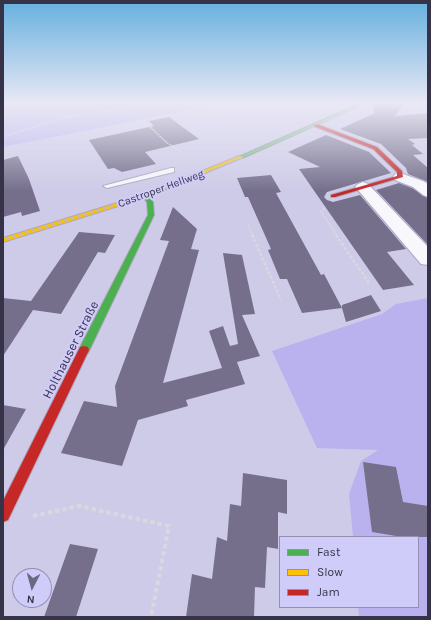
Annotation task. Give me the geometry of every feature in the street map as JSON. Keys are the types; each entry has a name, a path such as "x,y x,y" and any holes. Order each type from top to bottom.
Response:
{"street":[{"name":"Castroper Hellweg","path":"3,240 145,196 214,169 297,133"},
{"path":"336,133 375,148 400,172 400,177"},
{"path":"333,196 400,177 418,184 428,192"},
{"path":"363,187 428,259"},
{"name":"Holthauser Straße","path":"3,515 151,215 150,202 145,196"}],"lane":[{"path":"107,186 171,170"}],"path":[{"path":"3,138 14,133"},
{"path":"157,133 166,142 183,153"},
{"path":"333,196 321,212 369,283"},
{"path":"248,225 281,300"},
{"path":"26,517 79,506 169,526 151,617"}],"shaded area":[{"path":"3,133 74,133 3,147"},
{"path":"428,298 428,617 359,617 358,608 419,608 419,536 353,536 349,494 361,461 378,450 317,448 272,351 382,314 396,304"}],"building":[{"path":"122,133 191,133 199,139 145,152 156,164 122,172 114,168 108,169 89,140"},
{"path":"351,133 428,133 428,138 408,139 415,144 412,145 423,154 413,155 428,168 428,182 408,174 406,168 381,144"},
{"path":"326,135 369,152 391,173 327,192 324,197 333,202 360,195 406,249 387,252 414,285 383,290 299,169 320,167 288,152"},
{"path":"18,156 29,179 40,211 22,216 21,212 3,217 3,160"},
{"path":"271,175 281,192 276,193 321,275 324,274 342,308 302,313 287,279 280,279 268,250 271,249 248,197 245,197 237,178"},
{"path":"399,183 412,188 428,198 428,245 376,190"},
{"path":"173,207 197,229 191,249 199,250 163,383 222,368 209,331 223,326 230,346 238,344 223,253 242,255 255,314 242,315 260,356 237,362 245,384 186,400 188,406 138,420 122,466 61,453 84,401 117,407 115,386 169,241 160,240"},
{"path":"79,232 115,235 105,253 98,252 61,314 33,310 3,356 3,298 31,301"},
{"path":"371,295 381,311 346,322 342,305"},
{"path":"3,405 26,409 3,450"},
{"path":"363,462 396,467 403,502 428,506 428,537 396,536 372,532"},
{"path":"243,473 287,480 287,514 278,512 278,549 267,547 265,588 255,587 254,617 186,617 192,574 212,579 217,537 227,541 230,504 241,506"},
{"path":"70,544 98,549 76,617 44,617 47,608 52,608 52,595"}],"tram line":[{"path":"3,240 145,196 214,169 296,133"}],"traffic: fast":[{"path":"241,157 296,133"},
{"path":"84,350 151,215 150,202 145,196"}],"traffic: slow":[{"path":"3,240 145,196 241,157"}],"traffic: jam":[{"path":"333,196 400,177 400,172 375,148 336,133"},
{"path":"3,515 84,350"}]}
